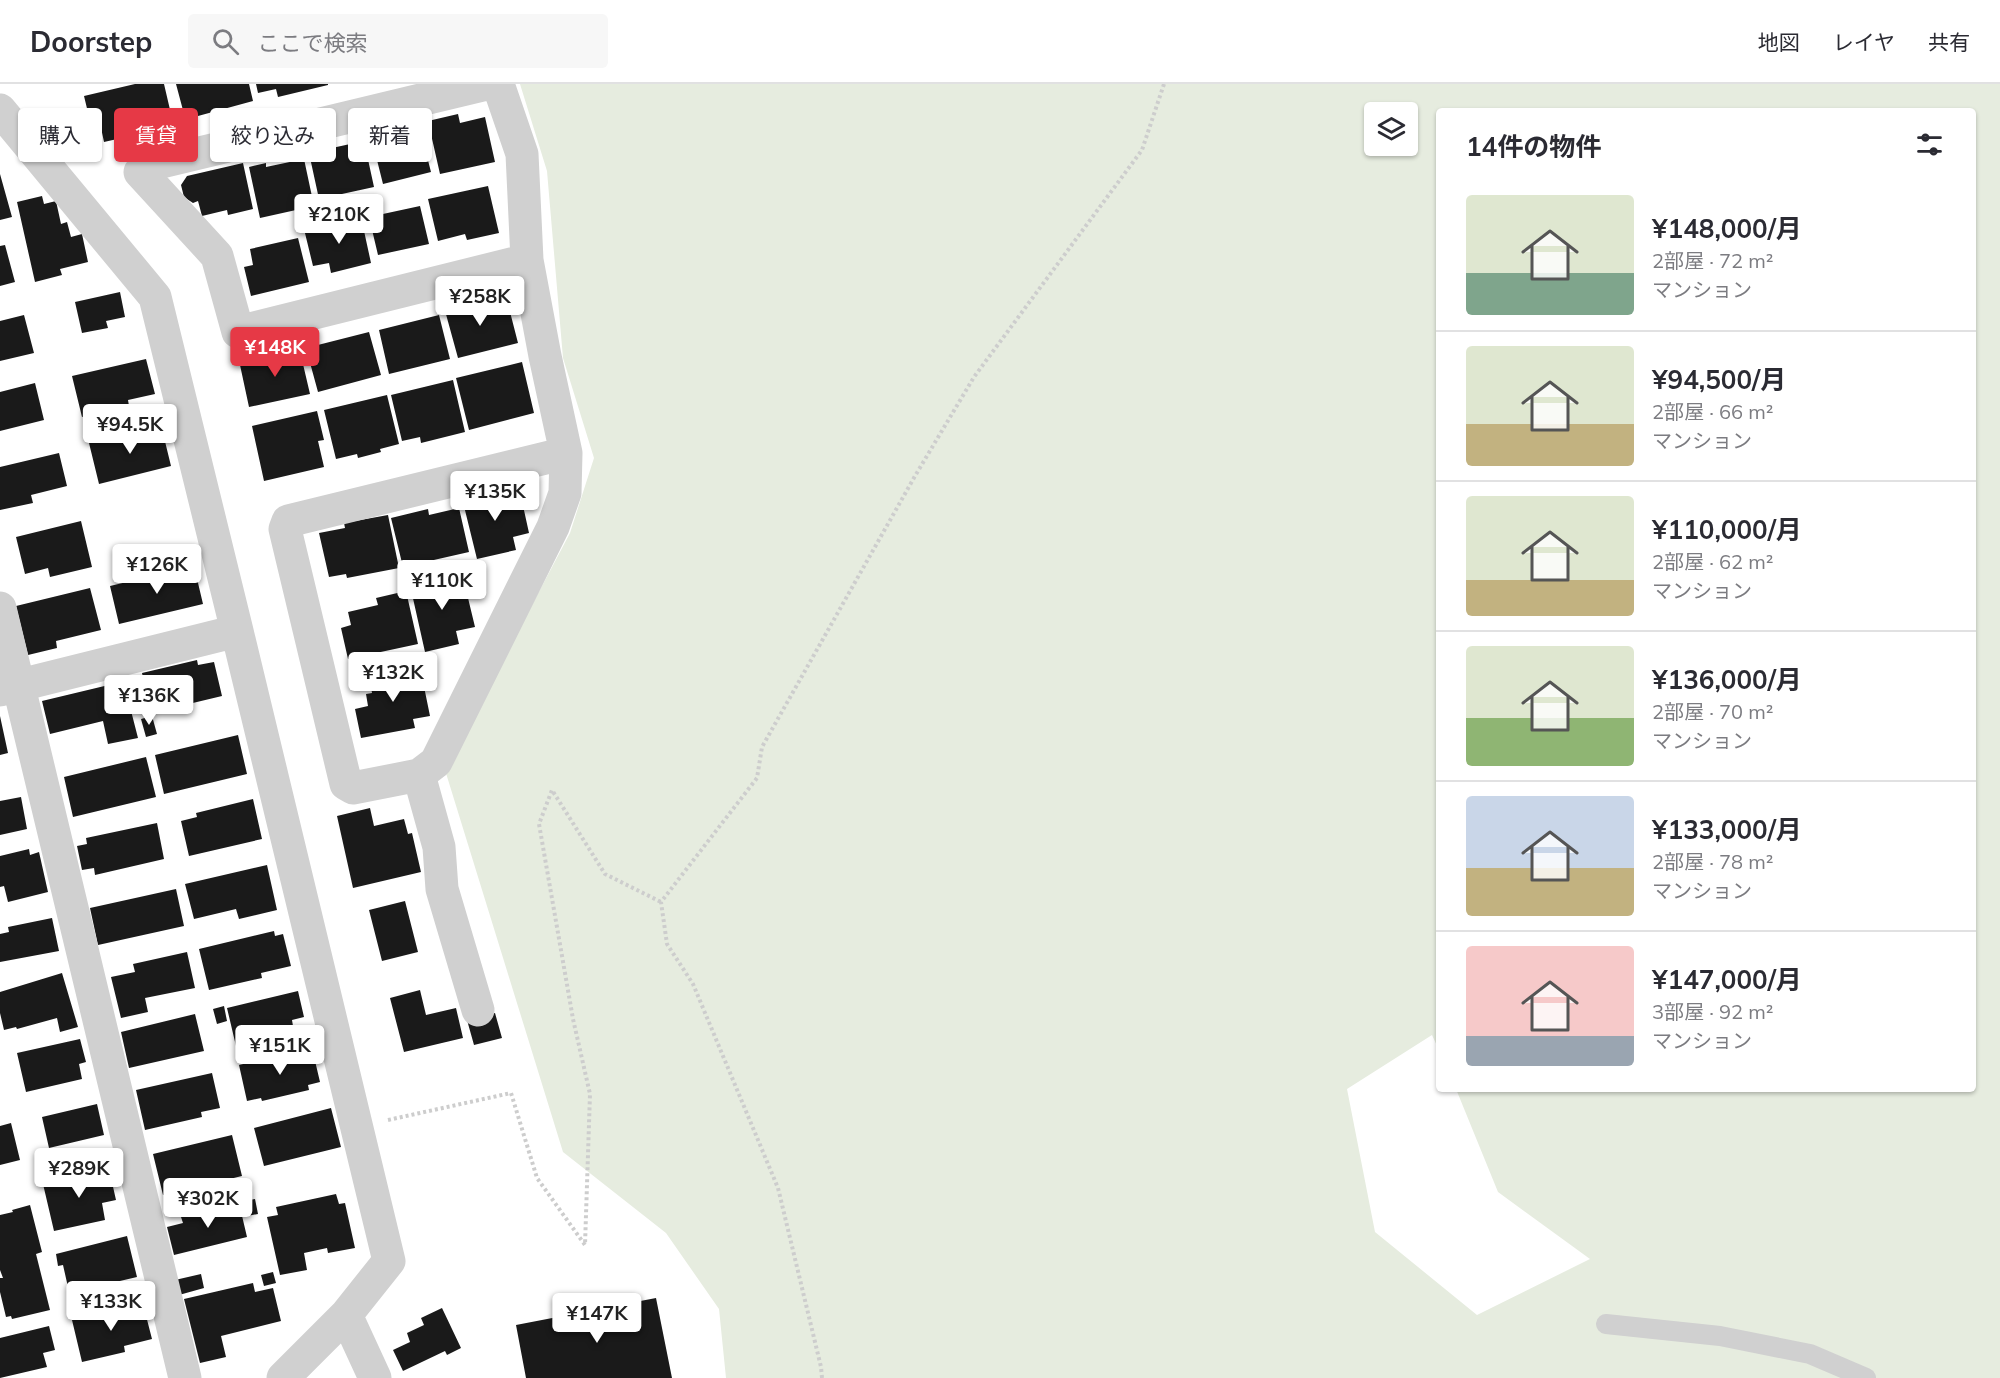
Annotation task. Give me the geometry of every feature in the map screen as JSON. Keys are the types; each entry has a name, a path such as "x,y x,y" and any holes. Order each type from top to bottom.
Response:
{"street":[{"path":"487,84 145,166 140,172 218,256 238,332 527,260"},
{"path":"498,84 522,154 527,260 566,453 565,493 553,527 436,762 419,775 353,788 346,784 285,530 288,521 566,453"},
{"path":"0,110 155,297 388,1262 346,1315 284,1378"},
{"path":"0,608 9,687 185,1378"},
{"path":"9,687 237,631"},
{"path":"419,775 439,847 442,890 478,1010"},
{"path":"346,1315 375,1378"}],"lane":[{"path":"1606,1324 1720,1336 1810,1354 1866,1378"}],"path":[{"path":"822,1378 778,1188 693,984 667,944 661,902 758,778 762,747 921,466 974,377 1142,150 1164,84"},
{"path":"355,1127 511,1093 537,1178 585,1245 590,1094 573,1019 539,824 552,790 605,874 661,902"}],"shaded area":[{"path":"520,84 2000,84 2000,1378 726,1378 719,1309 666,1233 563,1152 445,770 570,533 594,458 563,358 547,171"}],"building":[{"path":"135,84 164,84 170,108 114,108 114,140 104,142 102,108 87,108 84,96"},
{"path":"176,84 249,84 253,101 227,108 210,108 210,113 198,116 198,108 182,108"},
{"path":"256,84 328,85 278,97 276,89 258,93"},
{"path":"458,114 460,123 485,117 495,162 440,174 432,139 432,120"},
{"path":"348,144 348,162 369,162 374,187 319,199 311,162 336,162 336,147"},
{"path":"290,162 305,162 314,206 260,218 249,167 266,163 266,167"},
{"path":"378,162 428,162 431,172 383,184"},
{"path":"243,163 253,209 228,215 227,210 202,216 198,201 193,203 184,197 181,185 187,176"},
{"path":"0,174 12,217 0,220"},
{"path":"488,186 499,233 467,240 465,234 438,241 428,199"},
{"path":"42,196 44,204 56,201 61,224 67,222 71,237 82,234 88,262 60,269 62,275 35,282 17,202"},
{"path":"420,206 429,244 378,255 369,217"},
{"path":"361,217 371,263 331,273 329,263 313,266 304,229"},
{"path":"298,238 309,282 251,296 244,267 253,265 250,249"},
{"path":"5,245 15,282 0,286 0,246"},
{"path":"120,292 125,317 106,321 108,328 82,333 75,302"},
{"path":"474,299 476,309 507,300 518,343 458,358 444,307"},
{"path":"24,315 34,353 0,361 0,321"},
{"path":"439,315 450,359 389,374 379,330"},
{"path":"369,332 381,375 318,392 306,348"},
{"path":"299,347 310,394 249,407 240,365 275,358 273,352"},
{"path":"146,359 155,394 128,400 129,406 82,417 72,376"},
{"path":"522,362 534,413 469,430 456,378"},
{"path":"453,380 465,432 421,443 420,437 402,441 391,395"},
{"path":"35,383 44,420 0,431 0,392"},
{"path":"387,395 399,444 358,458 357,454 336,459 324,410"},
{"path":"317,411 324,440 318,441 324,467 264,481 252,426"},
{"path":"161,425 171,466 99,484 89,443"},
{"path":"59,453 67,486 31,495 33,503 0,510 0,467"},
{"path":"492,491 493,498 520,492 529,533 513,537 516,550 477,559 462,498"},
{"path":"459,508 469,552 403,567 391,518 428,509 429,515"},
{"path":"388,515 399,568 347,578 346,574 329,577 319,533 345,528 344,523"},
{"path":"81,521 92,567 50,577 48,568 25,574 16,537"},
{"path":"194,566 203,604 119,624 110,586"},
{"path":"462,573 475,627 456,631 459,644 425,652 410,585"},
{"path":"90,588 101,630 56,641 57,648 28,655 16,606"},
{"path":"406,591 418,644 348,659 341,628 351,625 348,612 378,605 376,598"},
{"path":"197,660 198,665 214,662 222,696 151,713 142,673"},
{"path":"420,667 430,716 413,719 415,728 361,738 355,709 368,706 366,694 372,693 369,676"},
{"path":"117,683 121,701 128,699 138,738 108,744 103,721 50,734 42,701"},
{"path":"0,716 8,753 0,755"},
{"path":"152,716 157,734 146,737 141,719"},
{"path":"238,735 247,774 164,794 155,755"},
{"path":"146,757 156,797 73,817 64,777"},
{"path":"21,797 27,829 0,835 0,801"},
{"path":"253,799 262,839 189,856 181,821 197,817 196,813"},
{"path":"370,808 374,826 404,819 408,834 412,833 421,872 353,888 337,816"},
{"path":"157,823 164,859 95,875 94,868 82,870 77,846 87,844 86,838"},
{"path":"29,849 30,855 39,852 48,892 8,902 4,886 0,887 0,856"},
{"path":"267,865 277,910 239,919 236,909 194,919 185,884"},
{"path":"176,889 184,926 98,945 90,908"},
{"path":"405,901 418,952 382,961 369,910"},
{"path":"52,918 59,951 0,962 0,934 9,932 8,927"},
{"path":"274,931 275,936 283,934 291,966 261,973 262,978 209,990 199,949"},
{"path":"187,952 195,988 145,998 148,1012 121,1018 111,977 135,972 133,964"},
{"path":"62,973 78,1027 60,1032 57,1018 17,1029 16,1027 4,1030 0,1013 0,992"},
{"path":"420,990 426,1015 456,1008 463,1038 404,1052 390,998"},
{"path":"298,991 304,1017 292,1020 294,1032 236,1046 227,1008"},
{"path":"224,1006 227,1021 217,1024 213,1009"},
{"path":"495,1013 502,1038 474,1045 467,1020"},
{"path":"195,1014 204,1051 129,1068 121,1032"},
{"path":"80,1039 86,1062 79,1064 82,1079 26,1092 17,1053"},
{"path":"312,1048 320,1082 308,1085 309,1090 262,1101 261,1098 247,1101 239,1065"},
{"path":"212,1073 220,1108 201,1112 202,1117 145,1130 136,1090"},
{"path":"97,1104 104,1135 49,1148 42,1117"},
{"path":"331,1108 341,1147 264,1166 254,1128"},
{"path":"11,1123 20,1160 0,1165 0,1126"},
{"path":"232,1135 242,1176 163,1195 153,1154"},
{"path":"109,1169 116,1200 102,1203 105,1220 54,1231 43,1184"},
{"path":"336,1194 339,1204 345,1203 355,1248 328,1253 327,1248 304,1253 307,1270 280,1275 267,1217 278,1215 276,1207"},
{"path":"255,1199 258,1214 247,1216 244,1201"},
{"path":"239,1203 247,1237 174,1255 167,1227 183,1223 181,1217"},
{"path":"30,1205 42,1252 36,1254 50,1310 12,1319 11,1316 6,1317 0,1292 0,1278 3,1278 0,1270 0,1215"},
{"path":"127,1236 137,1277 70,1296 63,1265 58,1266 56,1254"},
{"path":"273,1272 276,1283 264,1286 261,1275"},
{"path":"201,1274 204,1288 179,1295 175,1280"},
{"path":"253,1283 255,1292 273,1288 281,1321 221,1336 226,1357 200,1363 184,1299"},
{"path":"656,1298 672,1378 526,1378 516,1325"},
{"path":"143,1304 152,1339 124,1346 125,1352 82,1362 72,1320"},
{"path":"442,1308 461,1348 447,1355 445,1351 403,1371 393,1350 410,1342 407,1333 424,1325 421,1318"},
{"path":"49,1326 55,1350 43,1353 47,1367 0,1378 0,1338"}]}
